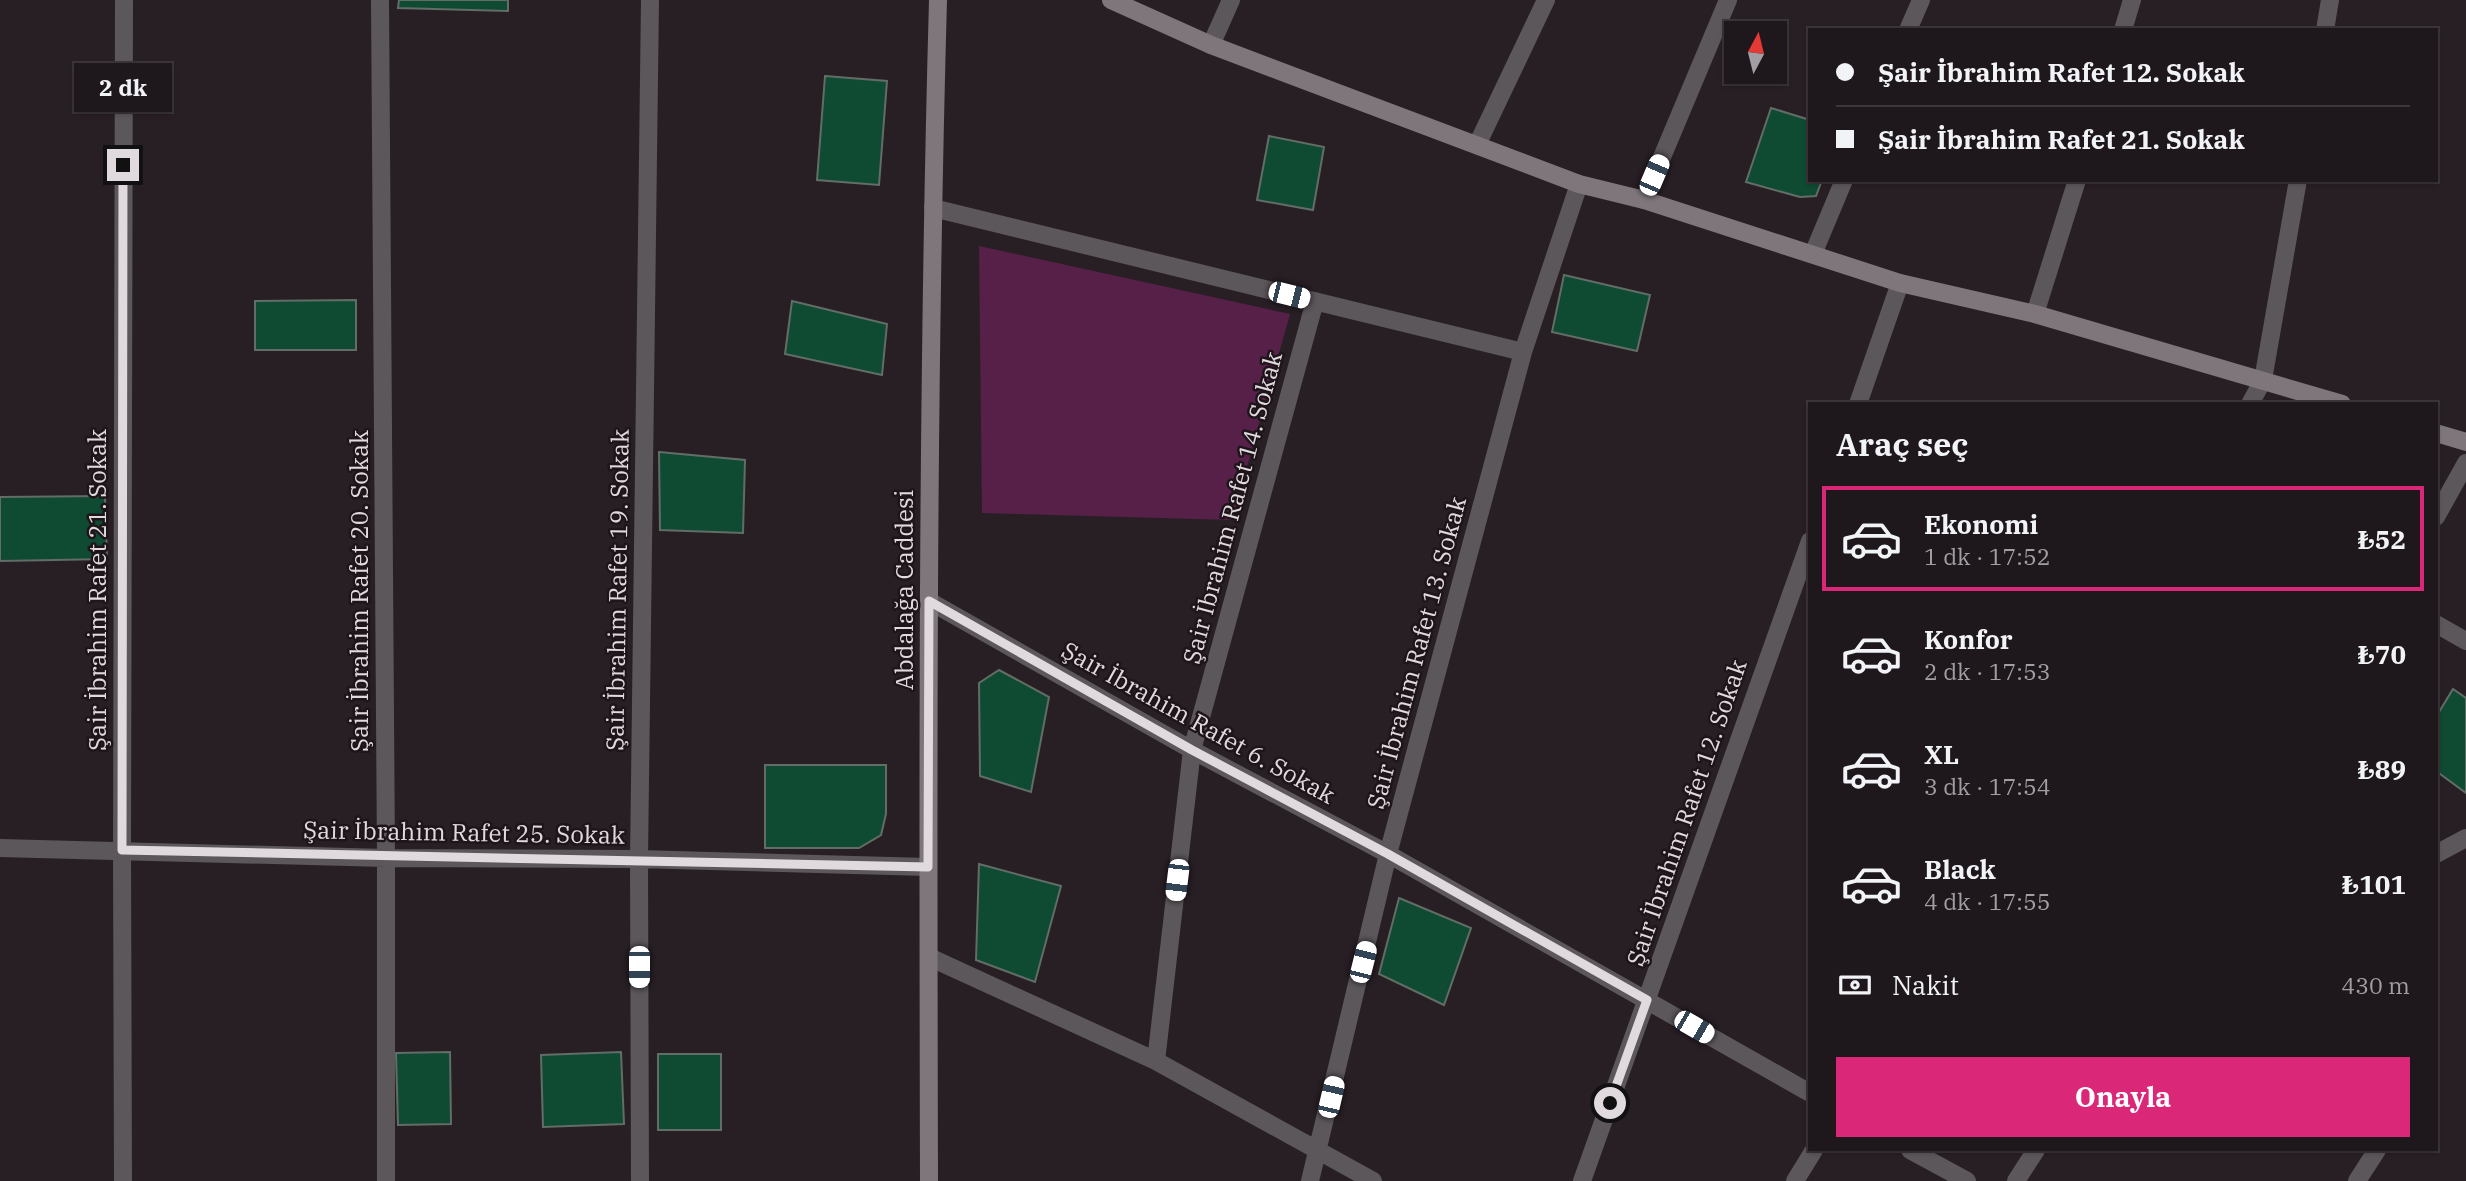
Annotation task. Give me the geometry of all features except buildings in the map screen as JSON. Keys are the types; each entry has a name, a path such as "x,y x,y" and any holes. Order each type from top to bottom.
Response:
{"street":[{"name":"Şair İbrahim Rafet 21. Sokak","path":"123,1181 124,0"},
{"name":"Şair İbrahim Rafet 20. Sokak","path":"380,0 386,1181"},
{"name":"Şair İbrahim Rafet 19. Sokak","path":"640,1181 639,859 650,0"},
{"name":"Abdalağa Caddesi","path":"929,1181 929,601 938,0"},
{"path":"1111,0 1211,45 1579,184 1644,200 1900,283 2035,314 2335,402"},
{"path":"1211,45 1231,0"},
{"path":"1477,145 1546,0"},
{"path":"1644,200 1728,0"},
{"path":"1909,28 1921,0"},
{"path":"2124,28 2132,0"},
{"path":"2325,28 2330,0"},
{"path":"1813,254 1843,182"},
{"path":"2035,314 2076,182"},
{"path":"2251,402 2263,380 2298,182"},
{"name":"Şair İbrahim Rafet 13. Sokak","path":"1310,1181 1388,854 1523,352 1579,184"},
{"path":"933,208 1523,352"},
{"path":"1859,402 1900,283"},
{"name":"Şair İbrahim Rafet 14. Sokak","path":"1156,1061 1192,750 1315,301"},
{"path":"2438,434 2466,442"},
{"path":"2438,513 2466,463"},
{"name":"Şair İbrahim Rafet 12. Sokak","path":"1582,1181 1808,547"},
{"name":"Şair İbrahim Rafet 6. Sokak","path":"929,601 1192,750 1388,854 1808,1092"},
{"path":"2438,625 2466,641"},
{"path":"2438,853 2466,838"},
{"name":"Şair İbrahim Rafet 25. Sokak","path":"0,848 928,867"},
{"path":"929,957 1156,1061 1373,1181"},
{"path":"1795,1181 1813,1151"},
{"path":"1912,1151 1967,1181"},
{"path":"2016,1181 2035,1151"},
{"path":"2357,1181 2376,1151"}],"shaded area":[{"path":"979,246 1290,314 1232,520 982,513"}],"route":[{"path":"123,165 122,850 386,858 639,859 928,867 929,601 1192,750 1388,854 1647,1000 1610,1103"}]}
